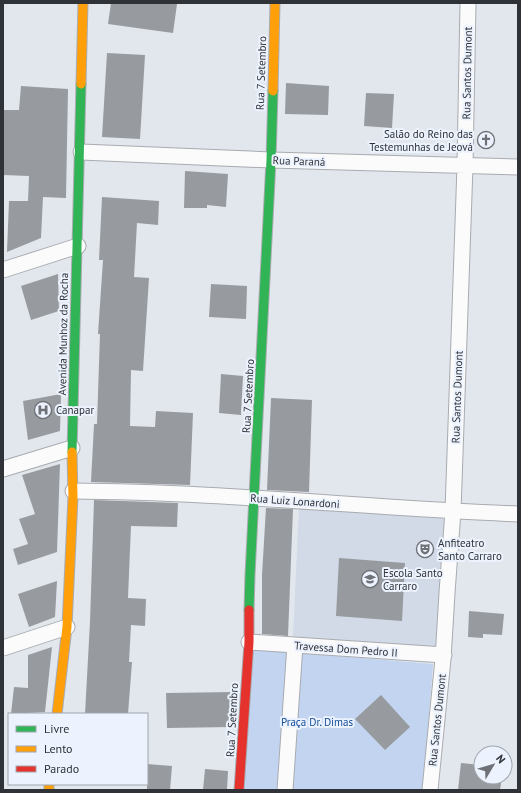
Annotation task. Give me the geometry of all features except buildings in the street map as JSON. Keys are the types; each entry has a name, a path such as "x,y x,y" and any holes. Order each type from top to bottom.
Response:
{"street":[{"name":"Avenida Munhoz da Rocha","path":"57,713 67,626 73,491 72,448 81,152 83,3"},
{"name":"Rua 7 Setembro","path":"239,790 249,642 250,575 271,160 275,3"},
{"name":"Rua Santos Dumont","path":"430,790 444,655 453,511 465,166 468,3"},
{"name":"Rua Paraná","path":"81,152 271,160 518,167"},
{"path":"3,270 78,246"},
{"path":"3,469 72,448"},
{"name":"Rua Luiz Lonardoni","path":"73,491 255,498 518,514"},
{"path":"3,648 67,626"},
{"name":"Travessa Dom Pedro II","path":"249,642 444,655"},
{"path":"285,790 295,645"}],"shaded area":[{"name":"Escola Santo Carraro","path":"299,507 448,519 440,650 293,638"}],"green space":[{"name":"Praça Dr. Dimas","path":"254,649 433,664 423,790 243,790"}],"traffic: fast":[{"path":"72,452 81,84"},
{"path":"249,610 273,91"}],"traffic: slow":[{"path":"81,84 83,3"},
{"path":"273,91 275,3"},
{"path":"57,713 67,627 73,497 72,452"},
{"path":"49,785 49,790"}],"traffic: jam":[{"path":"239,790 249,642 249,610"}],"place":[{"name":"Salão do Reino das Testemunhas de Jeová","path":"486,140"},
{"name":"Canapar","path":"43,410"},
{"name":"Anfiteatro Santo Carraro","path":"425,549"},
{"name":"Escola Santo Carraro","path":"370,579"}]}
